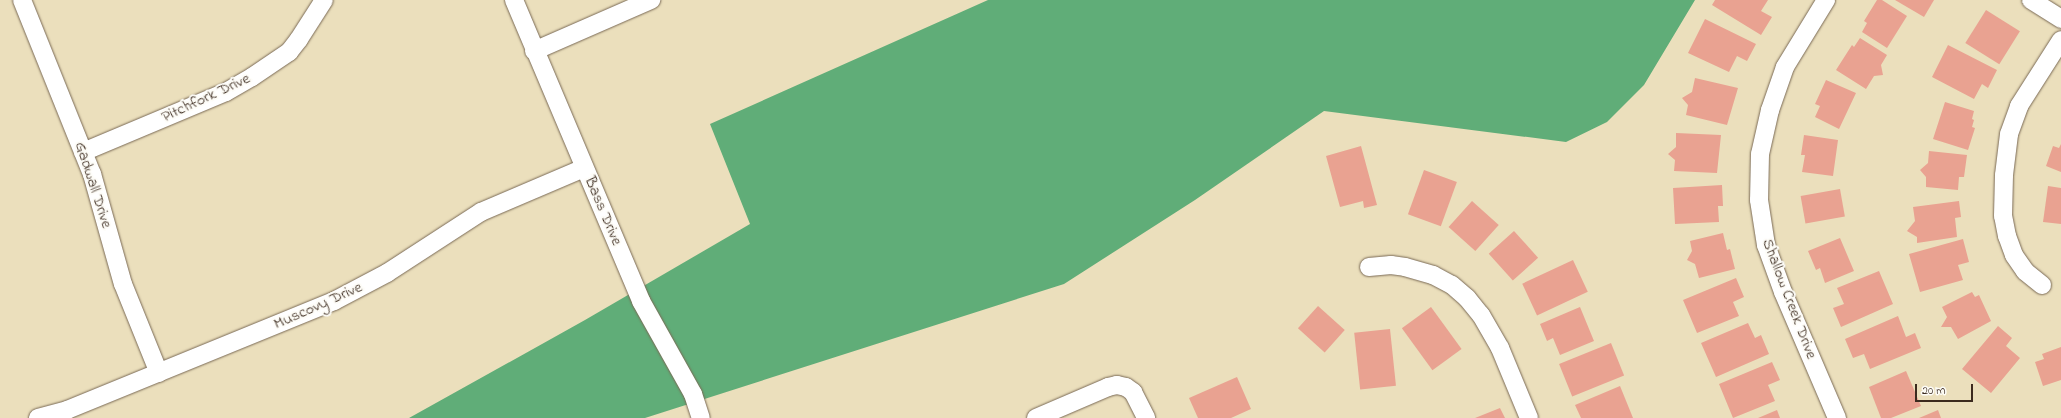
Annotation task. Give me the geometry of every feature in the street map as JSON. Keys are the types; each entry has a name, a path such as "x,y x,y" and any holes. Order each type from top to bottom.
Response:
{"street":[{"name":"Gadwall Drive","path":"22,0 92,174 124,284 159,373"},
{"name":"Pitchfork Drive","path":"83,152 226,92 252,77 289,52 324,0"},
{"name":"Bass Drive","path":"514,0 534,51 641,301 693,394 701,418"},
{"path":"534,51 651,0"},
{"name":"Shallow Creek Drive","path":"1826,0 1785,67 1770,110 1760,154 1759,200 1766,245 1783,292 1837,418"},
{"path":"2031,0 2061,19"},
{"path":"2042,285 2025,271 2014,255 2007,236 2003,216 2004,175 2009,134 2019,106 2061,40"},
{"name":"Muscovy Drive","path":"38,418 67,410 355,292 481,212 584,168"},
{"path":"1369,267 1391,265 1433,275 1452,285 1467,298 1481,315 1497,342 1529,418"},
{"path":"1036,418 1108,387 1117,385 1126,387 1138,399 1146,418"}],"green space":[{"path":"988,0 1695,0 1644,85 1607,122 1566,142 1324,111 1195,200 1064,284 645,418 409,418 585,320 750,224 710,124"}],"building":[{"path":"1715,0 1768,0 1761,11 1772,17 1761,35 1712,5"},
{"path":"1877,0 1882,0 1907,16 1887,48 1862,32 1867,23 1864,21"},
{"path":"1895,0 1934,0 1924,17"},
{"path":"1986,10 2020,31 1999,64 1965,43"},
{"path":"1705,19 1756,44 1747,61 1737,56 1729,72 1688,53"},
{"path":"1860,38 1887,55 1881,65 1883,75 1874,76 1866,89 1836,70 1852,45 1854,47"},
{"path":"1948,45 1997,70 1988,88 1982,84 1974,99 1932,77"},
{"path":"1695,78 1738,88 1727,125 1686,115 1688,105 1682,98 1692,92"},
{"path":"1826,80 1856,93 1839,129 1815,117 1820,106 1815,104"},
{"path":"1945,102 1974,111 1972,127 1975,128 1968,150 1933,139"},
{"path":"1676,133 1721,135 1717,173 1674,171 1675,160 1668,154 1676,147"},
{"path":"1804,135 1838,140 1833,176 1802,172 1805,155 1801,155"},
{"path":"2061,144 2061,172 2046,166 2053,146 2059,148"},
{"path":"1361,146 1377,205 1364,208 1363,201 1340,207 1326,156"},
{"path":"1929,151 1967,155 1964,177 1959,177 1958,190 1926,187 1926,177 1920,170 1928,163"},
{"path":"1424,170 1457,182 1441,226 1408,214"},
{"path":"1722,185 1723,206 1718,206 1719,222 1675,224 1673,188"},
{"path":"2048,186 2061,188 2061,224 2043,222"},
{"path":"1840,189 1845,217 1805,224 1801,196"},
{"path":"1472,201 1499,225 1475,251 1449,227"},
{"path":"1959,201 1961,217 1955,218 1957,237 1917,243 1917,237 1907,231 1915,221 1913,207"},
{"path":"1514,231 1538,258 1513,281 1489,254"},
{"path":"1723,233 1727,250 1730,249 1735,269 1699,278 1695,264 1687,260 1692,251 1690,241"},
{"path":"1840,238 1854,271 1825,283 1820,268 1816,270 1808,251"},
{"path":"1963,239 1969,262 1958,265 1963,280 1920,292 1909,254"},
{"path":"1573,260 1588,292 1537,315 1522,284"},
{"path":"1879,271 1893,304 1841,327 1833,308 1844,304 1837,288"},
{"path":"1736,278 1744,297 1733,302 1739,316 1697,333 1683,300"},
{"path":"1972,292 1975,297 1979,295 1991,321 1958,339 1951,327 1941,327 1947,317 1942,307"},
{"path":"1318,306 1345,330 1325,352 1298,328"},
{"path":"1431,307 1462,349 1432,370 1402,328"},
{"path":"1580,307 1594,341 1560,355 1553,338 1547,341 1540,324"},
{"path":"1898,316 1906,337 1915,333 1921,348 1870,369 1864,354 1853,358 1845,339"},
{"path":"1748,323 1755,338 1761,335 1769,354 1716,377 1701,343"},
{"path":"1998,326 2012,338 2006,346 2020,358 1991,393 1962,369"},
{"path":"1390,329 1396,386 1360,389 1354,333"},
{"path":"1611,343 1624,375 1572,396 1559,364"},
{"path":"2061,347 2061,380 2043,386 2035,362 2044,359 2042,354"},
{"path":"1772,362 1780,380 1768,385 1775,401 1733,418 1719,384"},
{"path":"1906,371 1921,406 1891,418 1881,418 1869,387"},
{"path":"1237,377 1251,409 1231,418 1198,418 1189,398"},
{"path":"1620,386 1633,418 1581,418 1575,405"},
{"path":"1500,408 1505,418 1475,418"},
{"path":"1777,410 1780,418 1758,418"},
{"path":"1938,410 1941,418 1919,418"}]}
